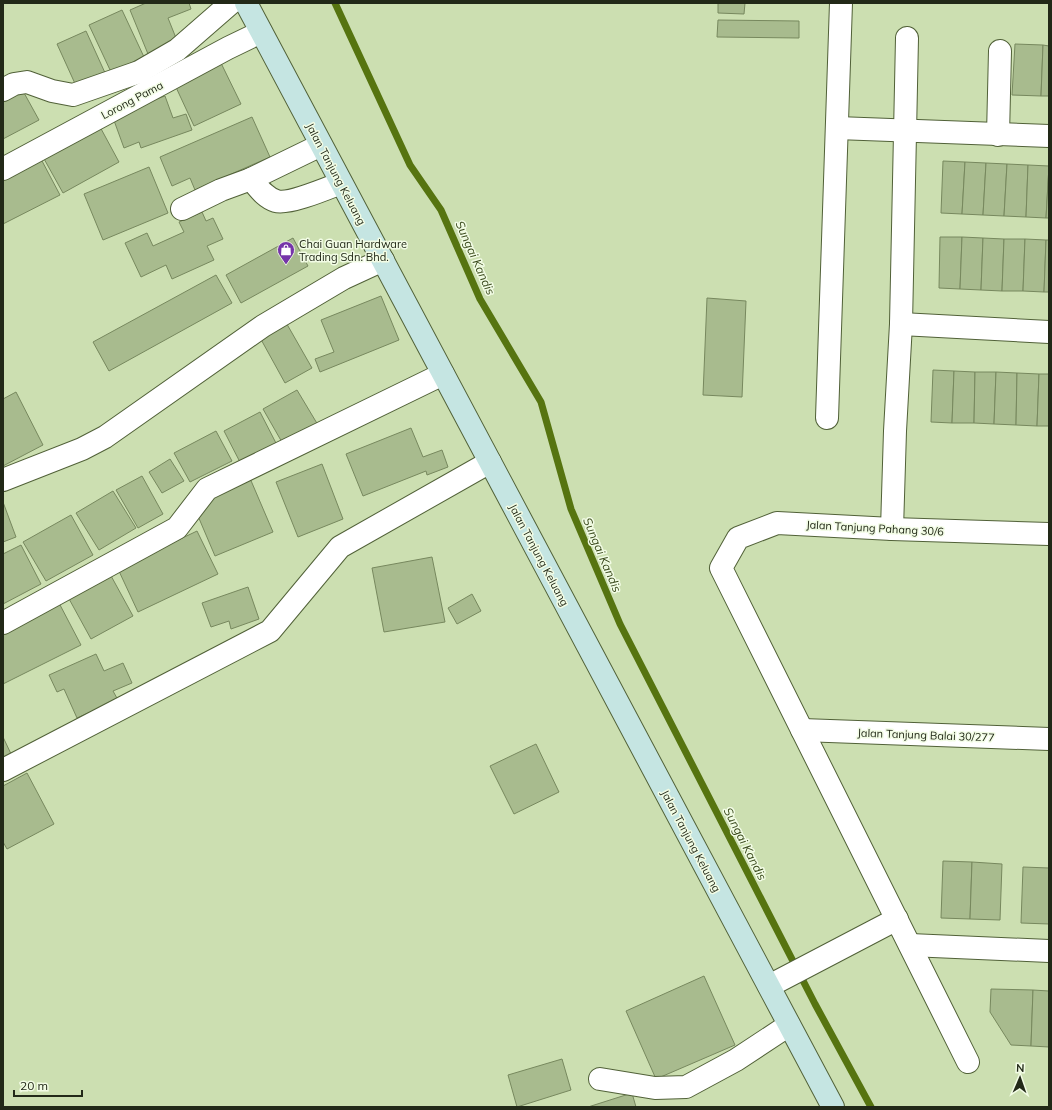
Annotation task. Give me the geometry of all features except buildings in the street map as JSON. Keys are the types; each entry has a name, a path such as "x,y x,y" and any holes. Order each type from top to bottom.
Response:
{"main road":[{"name":"Jalan Tanjung Keluang","path":"246,3 245,40 321,145 341,183 377,263 435,378 473,471 769,986 832,1107"}],"street":[{"path":"3,90 14,84 27,82 52,91 74,96 140,72 177,50 231,3"},
{"path":"827,418 841,3"},
{"path":"892,529 895,431 901,324 907,38"},
{"name":"Lorong Pama","path":"3,169 245,40"},
{"path":"998,134 1000,51"},
{"path":"836,128 1049,136"},
{"path":"182,208 321,145"},
{"path":"250,178 262,193 277,201 299,198 341,183"},
{"path":"3,480 82,449 106,437 263,326 344,278 377,263"},
{"path":"901,324 1049,332"},
{"path":"3,623 177,528 208,489 435,378"},
{"path":"3,770 270,631 340,547 473,471"},
{"name":"Jalan Tanjung Pahang 30/6","path":"802,730 721,568 738,538 777,523 892,529 1049,534"},
{"path":"802,730 968,1062"},
{"name":"Jalan Tanjung Balai 30/277","path":"802,730 1049,739"},
{"path":"769,986 897,919"},
{"path":"910,946 1049,951"},
{"path":"600,1079 655,1088 686,1087 736,1060 789,1025"}],"waterway":[{"name":"Sungai Kandis","path":"335,3 410,165 441,210 480,299 541,402 571,509 620,624 815,1004 871,1107"}],"place":[{"name":"Chai Guan Hardware Trading Sdn. Bhd.","path":"286,265"}]}
